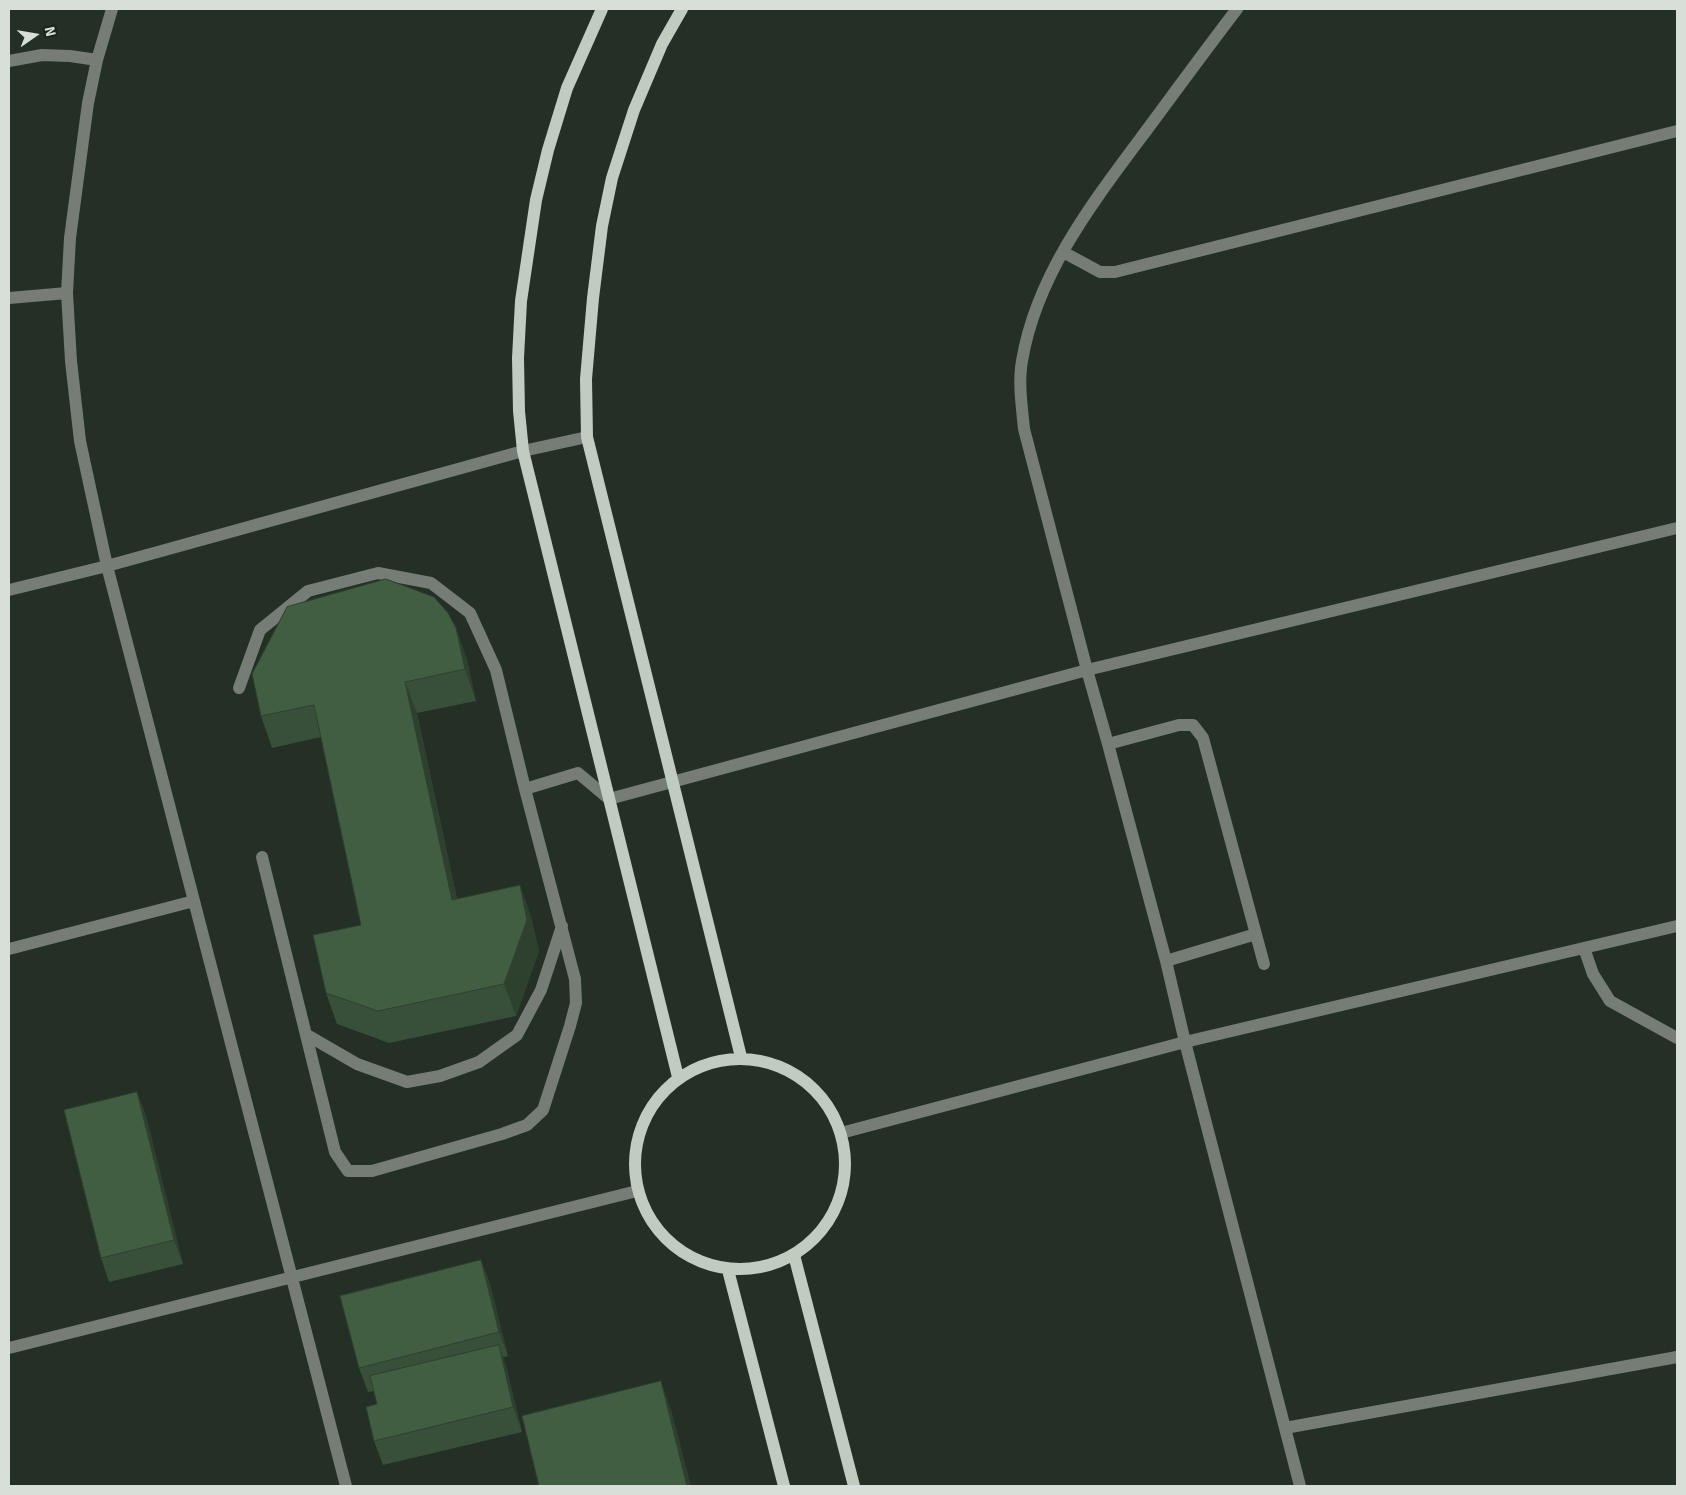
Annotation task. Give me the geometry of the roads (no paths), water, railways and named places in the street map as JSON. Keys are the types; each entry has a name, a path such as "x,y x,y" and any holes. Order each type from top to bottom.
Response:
{"main road":[{"path":"602,9 567,88 548,150 536,200 521,301 518,358 519,411 523,451 678,1077"},
{"path":"682,9 662,44 634,110 612,178 602,226 593,298 586,379 587,437 741,1058"},
{"path":"741,1058 774,1063 803,1079 826,1103 841,1133 845,1161 842,1189 832,1215 816,1238 794,1255 774,1264 751,1270 728,1270 697,1262 671,1244 650,1220 637,1191 634,1159 640,1127 656,1099 678,1077 698,1066 719,1060 741,1058"},
{"path":"794,1255 854,1486"},
{"path":"728,1270 784,1486"}],"street":[{"path":"112,9 97,60 88,103 70,238 68,293 71,361 80,440 107,566 346,1486"},
{"path":"1237,9 1089,208 1063,252 1044,290 1030,328 1022,362 1021,392 1024,429 1086,670 1108,744 1166,960 1185,1042 1300,1486"},
{"path":"9,61 42,55 70,56 97,60"},
{"path":"1063,252 1100,272 1116,272 1677,131"},
{"path":"9,298 68,293"},
{"path":"9,590 107,566 523,451 587,437"},
{"path":"525,789 578,773 609,798 1086,670 1677,528"},
{"path":"240,688 260,630 308,592 378,573 431,584 470,613 496,670 575,979 576,1003 543,1110 527,1125 492,1136 372,1171 348,1171 335,1152 262,857"},
{"path":"1108,744 1178,725 1193,726 1204,738 1264,964"},
{"path":"9,949 194,901"},
{"path":"307,1035 356,1064 406,1082 440,1076 479,1062 517,1035 541,990 562,926"},
{"path":"841,1133 1185,1042 1677,926"},
{"path":"1166,960 1256,934"},
{"path":"1584,948 1593,974 1610,1001 1677,1038"},
{"path":"9,1348 637,1191"},
{"path":"1285,1428 1677,1357"}]}
